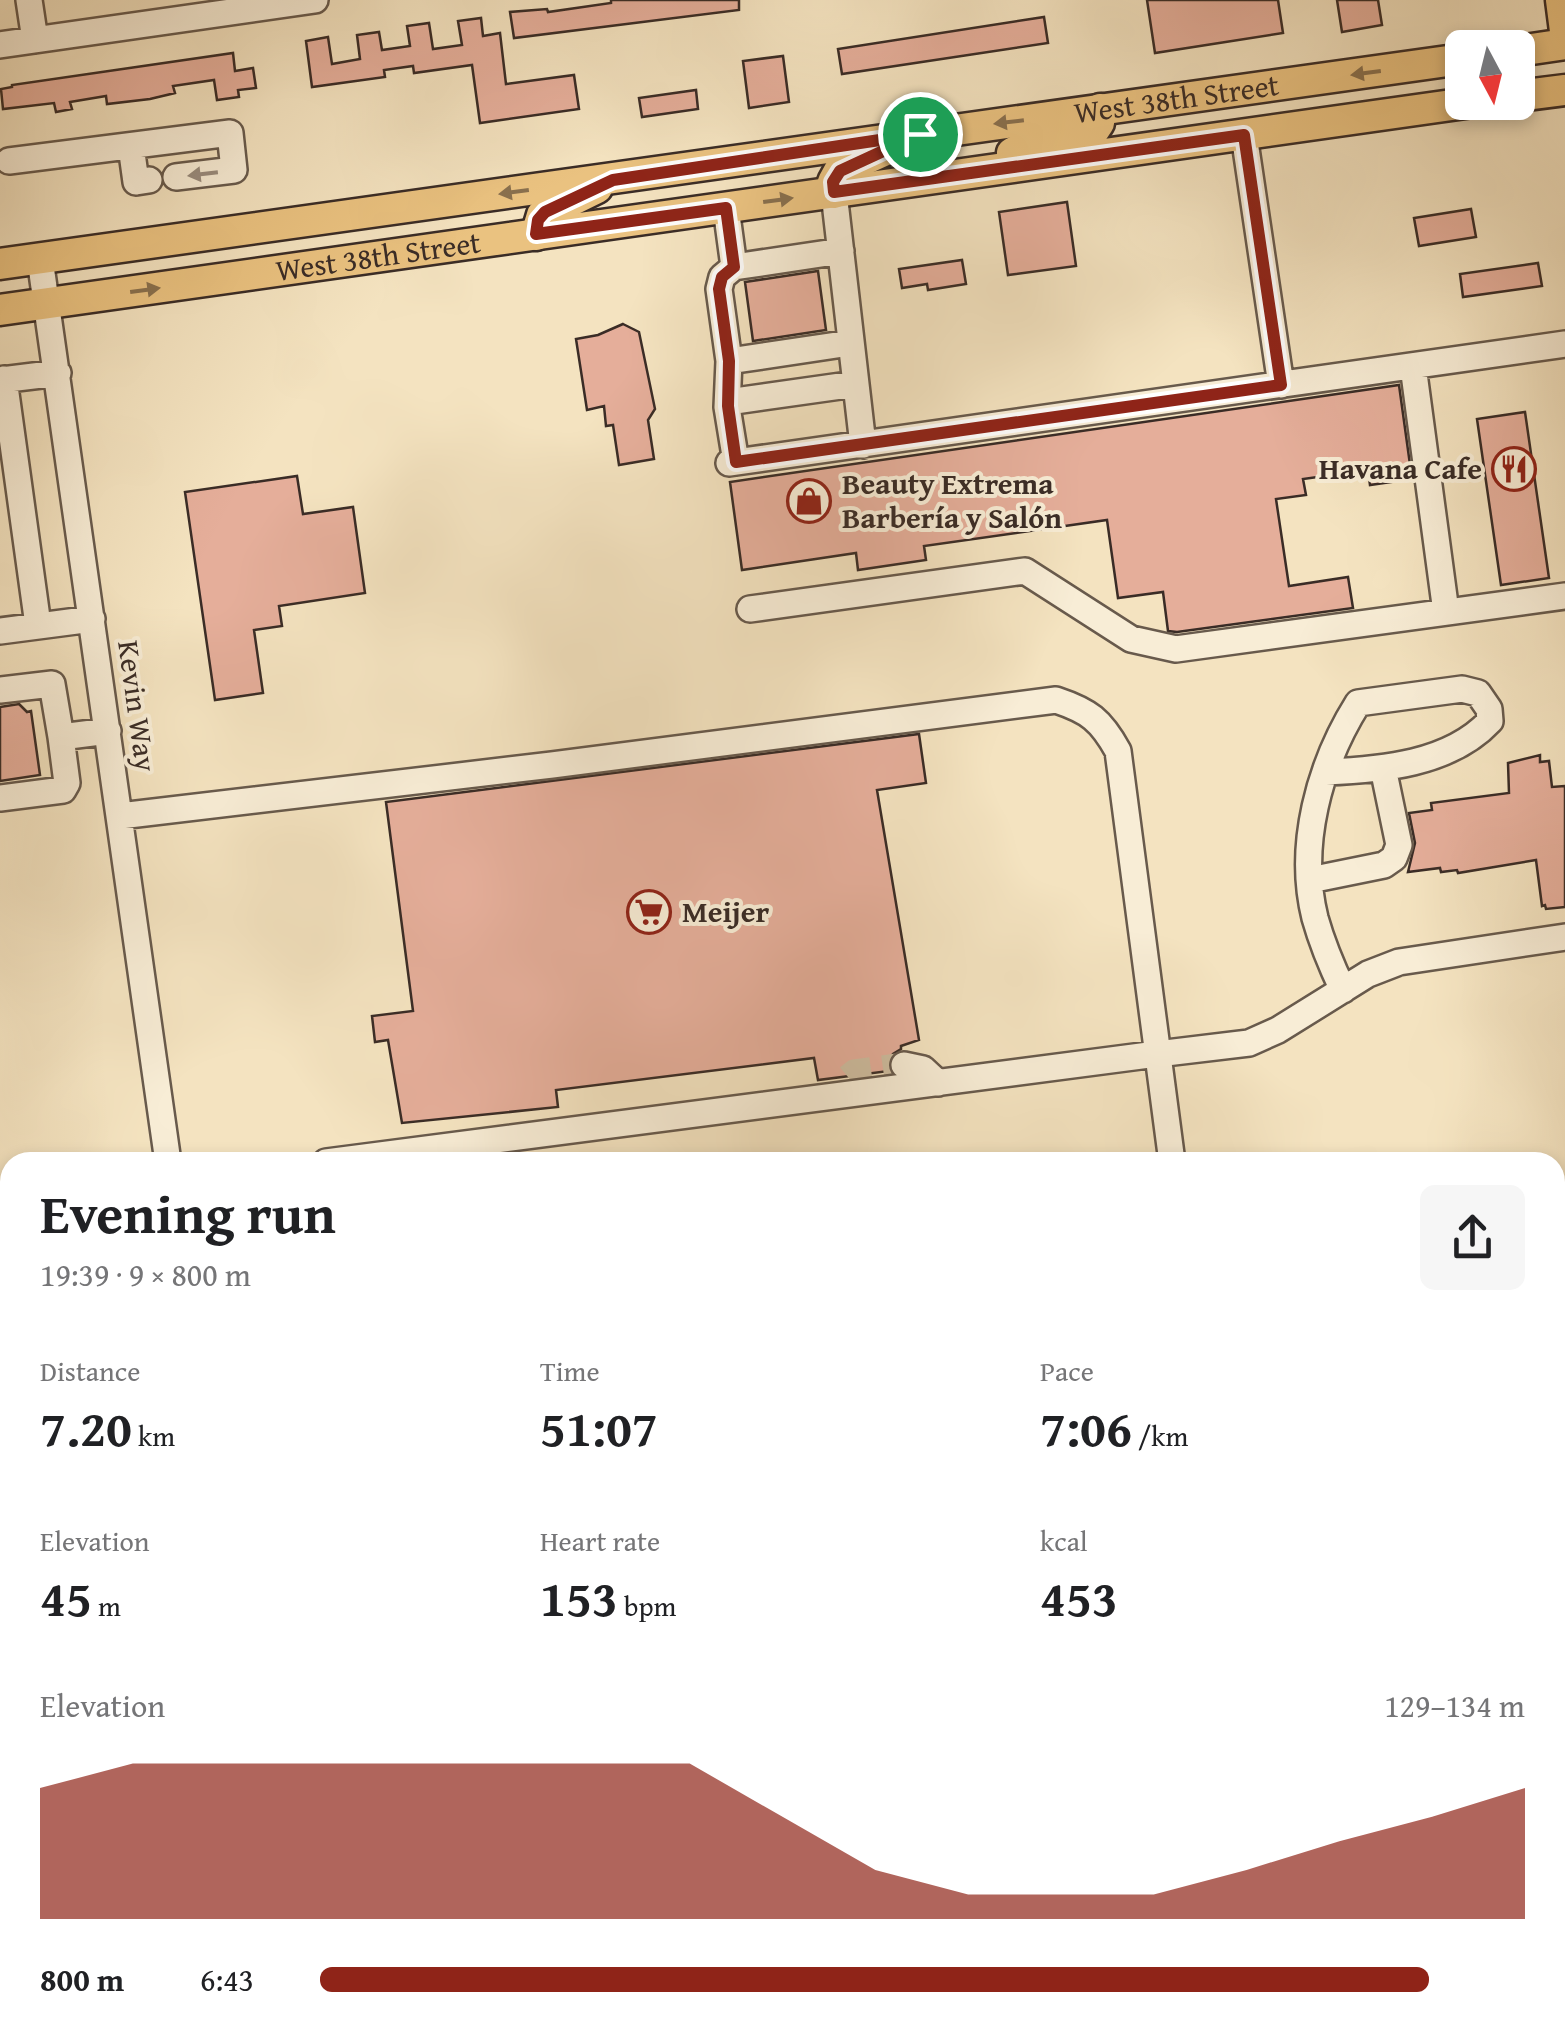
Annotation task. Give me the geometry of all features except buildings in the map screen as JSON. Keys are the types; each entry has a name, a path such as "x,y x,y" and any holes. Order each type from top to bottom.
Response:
{"main road":[{"path":"1561,0 1565,32"},
{"path":"1535,48 1565,44"},
{"name":"West 38th Street","path":"0,264 1445,61"},
{"path":"1535,94 1565,90"},
{"name":"West 38th Street","path":"0,310 1445,106"},
{"path":"979,172 1028,144 1093,132 1099,123 1100,109"},
{"path":"834,192 833,182 840,171 920,134"},
{"path":"536,234 538,220 545,212 613,180"}],"street":[{"path":"29,0 35,40"},
{"path":"0,45 315,0"},
{"path":"9,161 230,133 234,170 176,177"},
{"path":"1244,135 1281,385"},
{"path":"131,146 136,182 149,180"},
{"path":"834,192 863,445"},
{"path":"726,208 734,267"},
{"path":"840,251 734,267 722,277 719,289 729,361 732,462 1565,344"},
{"name":"Kevin Way","path":"40,258 167,1152"},
{"path":"729,361 850,343"},
{"path":"1414,366 1446,612"},
{"path":"38,626 6,461 2,380 58,373"},
{"path":"728,402 855,384"},
{"path":"750,609 1025,572 1131,639 1176,649 1565,596"},
{"path":"0,631 92,619"},
{"path":"0,690 52,684 67,783 63,790 0,798"},
{"path":"1326,772 1384,768 1448,752 1477,736 1490,721 1490,709 1478,692 1462,689 1358,703 1344,726 1326,772 1318,793 1309,849 1317,925 1343,990"},
{"path":"120,816 1056,700 1082,709 1105,727 1118,750 1171,1152"},
{"path":"61,736 108,730"},
{"path":"1310,880 1384,864 1394,858 1399,845 1384,768"},
{"path":"403,1152 843,1087 938,1083 1249,1043 1384,967 1412,958 1565,936"},
{"path":"904,1065 923,1068 938,1083"}],"tunnel":[{"path":"848,1077 854,1072 904,1065"}],"place":[{"name":"Havana Cafe","path":"1514,469"},
{"name":"Beauty Extrema Barbería y Salón","path":"809,501"},
{"name":"Meijer","path":"649,912"}],"route":[{"path":"920,134 840,171 834,176 834,192 1244,135 1281,385 736,462 719,289 722,277 734,267 726,208 536,234 538,220 545,212 613,180 920,134"}]}
